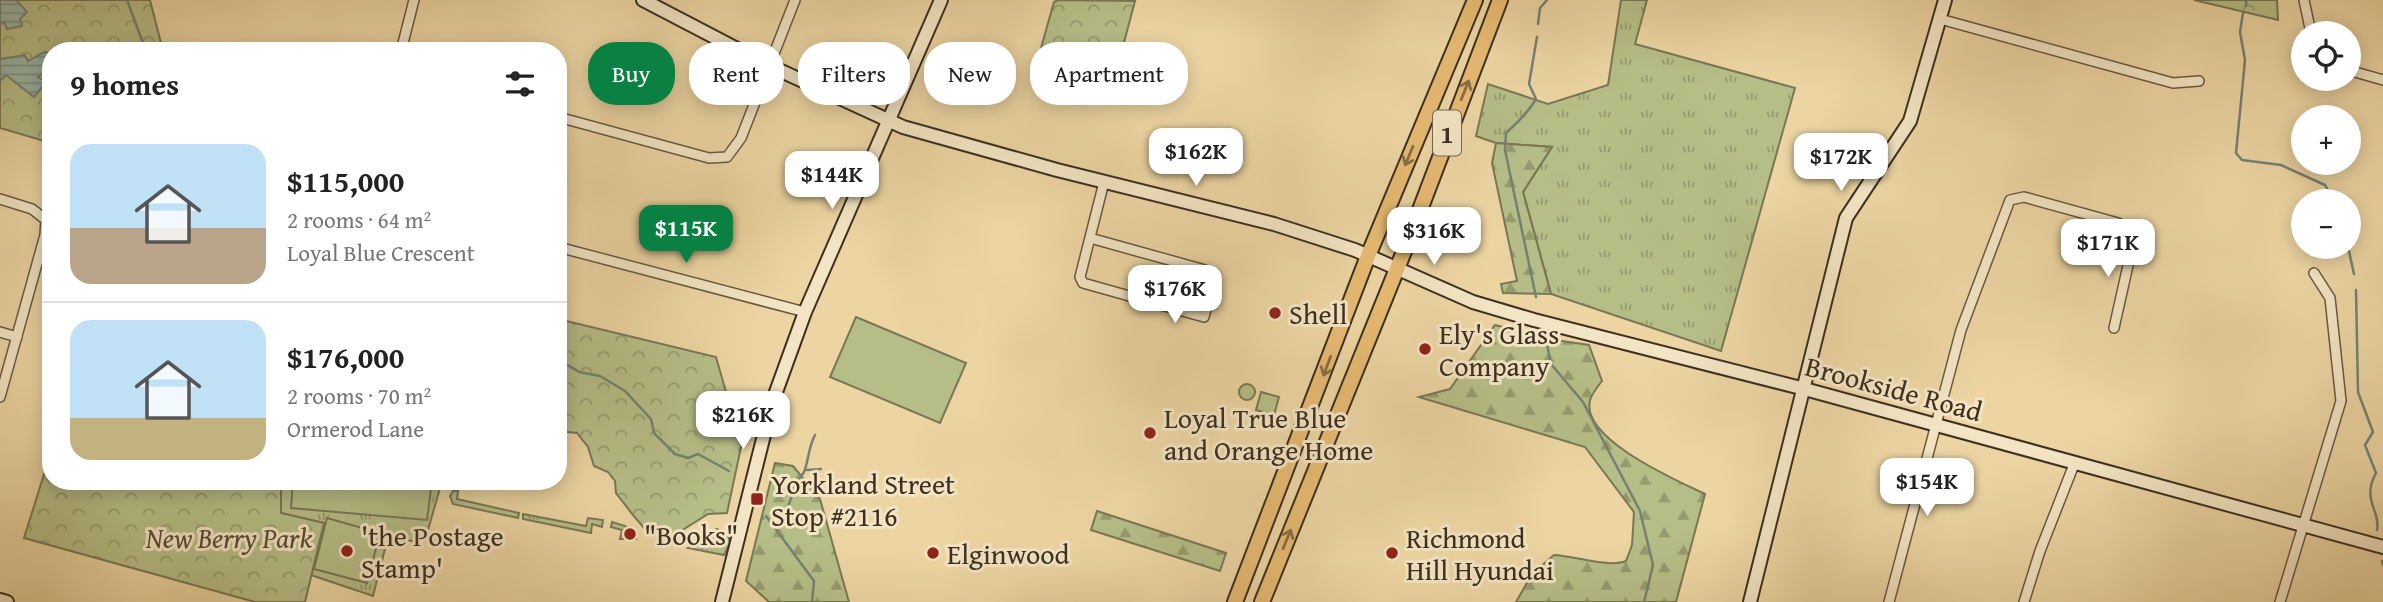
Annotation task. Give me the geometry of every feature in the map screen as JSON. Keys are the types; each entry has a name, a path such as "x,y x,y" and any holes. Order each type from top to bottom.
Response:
{"main road":[{"name":"1","path":"1235,602 1368,256 1475,0"},
{"name":"1","path":"1262,602 1500,0"}],"street":[{"path":"403,42 414,0"},
{"path":"778,42 795,0"},
{"path":"722,602 772,403 805,312 941,0"},
{"path":"1749,602 1846,218 1910,121 1945,0"},
{"path":"2304,0 2308,21"},
{"name":"Brookside Road","path":"650,2 725,42"},
{"path":"1940,19 2173,83 2199,81"},
{"name":"Brookside Road","path":"784,73 889,122 1104,182 1240,214 1368,256 1473,302 1801,388 2383,547"},
{"path":"2361,74 2383,80"},
{"path":"567,119 709,158 727,157 741,138 753,105"},
{"path":"1090,238 1205,270 1213,282 1204,317 1085,285 1080,277 1104,182"},
{"path":"1889,602 1961,330 2010,200 2024,197 2118,223 2132,231 2133,243 2114,328"},
{"path":"0,199 32,209 42,217"},
{"path":"0,397 42,246"},
{"path":"567,249 805,312"},
{"path":"2280,602 2301,524 2341,401 2330,298 2314,273"},
{"path":"0,332 18,337"},
{"path":"2024,602 2037,560 2075,463"},
{"path":"0,600 8,602"}],"green space":[{"path":"0,0 150,0 161,42 42,42 42,140 0,128"},
{"path":"1621,0 1647,0 1635,44 1795,88 1721,351 1551,294 1523,192 1552,147 1496,143 1476,136 1488,84 1548,104 1608,85"},
{"path":"2194,0 2277,0 2278,20"},
{"path":"1135,1 1124,42 1043,42 1054,2"},
{"path":"1496,143 1552,147 1523,192 1551,294 1503,293 1501,284 1517,281 1492,163"},
{"path":"856,317 966,363 940,423 830,377"},
{"path":"567,321 716,357 732,413 747,419 727,513 708,514 673,536 660,537 644,528 616,493 615,481 608,472 594,466 588,447 577,433 567,432"},
{"path":"1495,325 1555,340 1589,345 1602,381 1590,400 1591,415 1600,429 1634,457 1705,494 1676,602 1516,602 1532,574 1554,555 1611,563 1626,561 1632,545 1634,512 1585,447 1419,397 1450,389"},
{"path":"1247,384 1253,386 1253,398 1247,400 1241,398 1239,392 1241,386"},
{"path":"1261,392 1279,397 1274,415 1256,410"},
{"path":"775,463 793,466 820,499 849,602 769,602 746,581"},
{"name":"New Berry Park","path":"42,481 42,490 281,490 281,513 324,523 305,602 255,602 24,538"},
{"path":"281,490 439,490 426,537 417,542 388,537 373,596 311,575 324,523 281,513"},
{"path":"292,490 431,490 427,520 291,508"},
{"path":"453,491 458,491 457,499 519,513 518,518 453,504 450,496"},
{"path":"1097,511 1226,553 1220,571 1091,530"},
{"path":"523,514 586,526 588,518 603,520 602,527 592,524 591,533 523,519"},
{"name":"'the Postage Stamp'","path":"327,518 380,533 367,583 314,569"},
{"path":"612,522 628,527 636,539 620,539 622,530 611,527"},
{"path":"717,529 728,535 730,543 724,555 688,548 708,532"}],"shaded area":[{"path":"0,0 16,0 27,12 20,19 22,26 7,29 4,22 0,25"},
{"path":"42,53 42,74 38,77 42,80 42,87 34,97 6,75 0,81 0,59 25,55 28,61"}],"waterway":[{"path":"127,0 143,42"},
{"path":"1538,24 1540,8 1547,0"},
{"path":"2246,0 2246,6"},
{"path":"2243,13 2240,32 2245,60 2236,153 2242,160 2281,165 2325,185 2327,189"},
{"path":"1536,297 1505,150 1506,133 1536,99 1529,84 1537,37"},
{"path":"2351,259 2354,274"},
{"path":"2356,290 2358,392 2373,432 2365,445 2376,473 2370,491 2377,530"},
{"path":"1545,335 1551,364 1583,402 1640,511 1653,565 1644,602"},
{"path":"567,365 579,372 600,376 625,391 651,419 654,433 675,454 688,458 698,454 729,471"},
{"path":"771,522 782,515 787,507 804,472 815,435"},
{"path":"807,470 821,469"},
{"path":"766,516 814,581 812,602"},
{"path":"2382,561 2383,565"}],"place":[{"name":"Shell","path":"1275,313"},
{"name":"Ely's Glass Company","path":"1425,349"},
{"name":"Loyal True Blue and Orange Home","path":"1150,433"},
{"name":"Yorkland Street Stop #2116","path":"757,499"},
{"name":"\"Books\"","path":"630,534"},
{"name":"'the Postage Stamp'","path":"347,551"},
{"name":"Elginwood","path":"933,553"},
{"name":"Richmond Hill Hyundai","path":"1392,553"}]}
